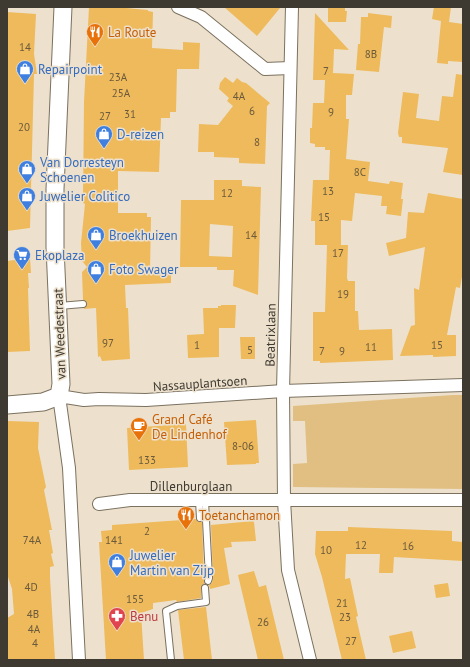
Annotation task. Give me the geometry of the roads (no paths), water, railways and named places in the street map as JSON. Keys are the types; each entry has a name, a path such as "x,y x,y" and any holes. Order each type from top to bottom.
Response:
{"main road":[{"name":"van Weedestraat","path":"59,396 61,384 61,364 55,247 55,189 63,7"},
{"path":"7,405 43,402 59,396"}],"street":[{"path":"178,7 200,17 265,68 290,68"},
{"name":"Beatrixlaan","path":"292,7 283,391 284,500 288,570 310,660"},
{"name":"Nassauplantsoen","path":"59,396 84,400 146,400 283,391 463,385"},
{"name":"van Weedestraat","path":"59,396 69,468 79,660"},
{"name":"Dillenburglaan","path":"99,504 130,500 284,500"},
{"path":"284,500 463,500"}],"lane":[{"path":"58,306 83,304"},
{"path":"200,518 202,501"},
{"path":"202,501 209,578 208,581"},
{"path":"171,660 166,611 177,606 206,602 205,588"}],"place":[{"name":"La Route","path":"95,47"},
{"name":"Repairpoint","path":"25,84"},
{"name":"D-reizen","path":"104,149"},
{"name":"Van Dorresteyn Schoenen","path":"27,184"},
{"name":"Juwelier Colitico","path":"27,211"},
{"name":"Broekhuizen","path":"96,250"},
{"name":"Ekoplaza","path":"22,270"},
{"name":"Foto Swager","path":"96,284"},
{"name":"Grand Café De Lindenhof","path":"139,441"},
{"name":"Toetanchamon","path":"186,530"},
{"name":"Juwelier Martin van Zijp","path":"117,577"},
{"name":"Benu","path":"117,631"}]}
